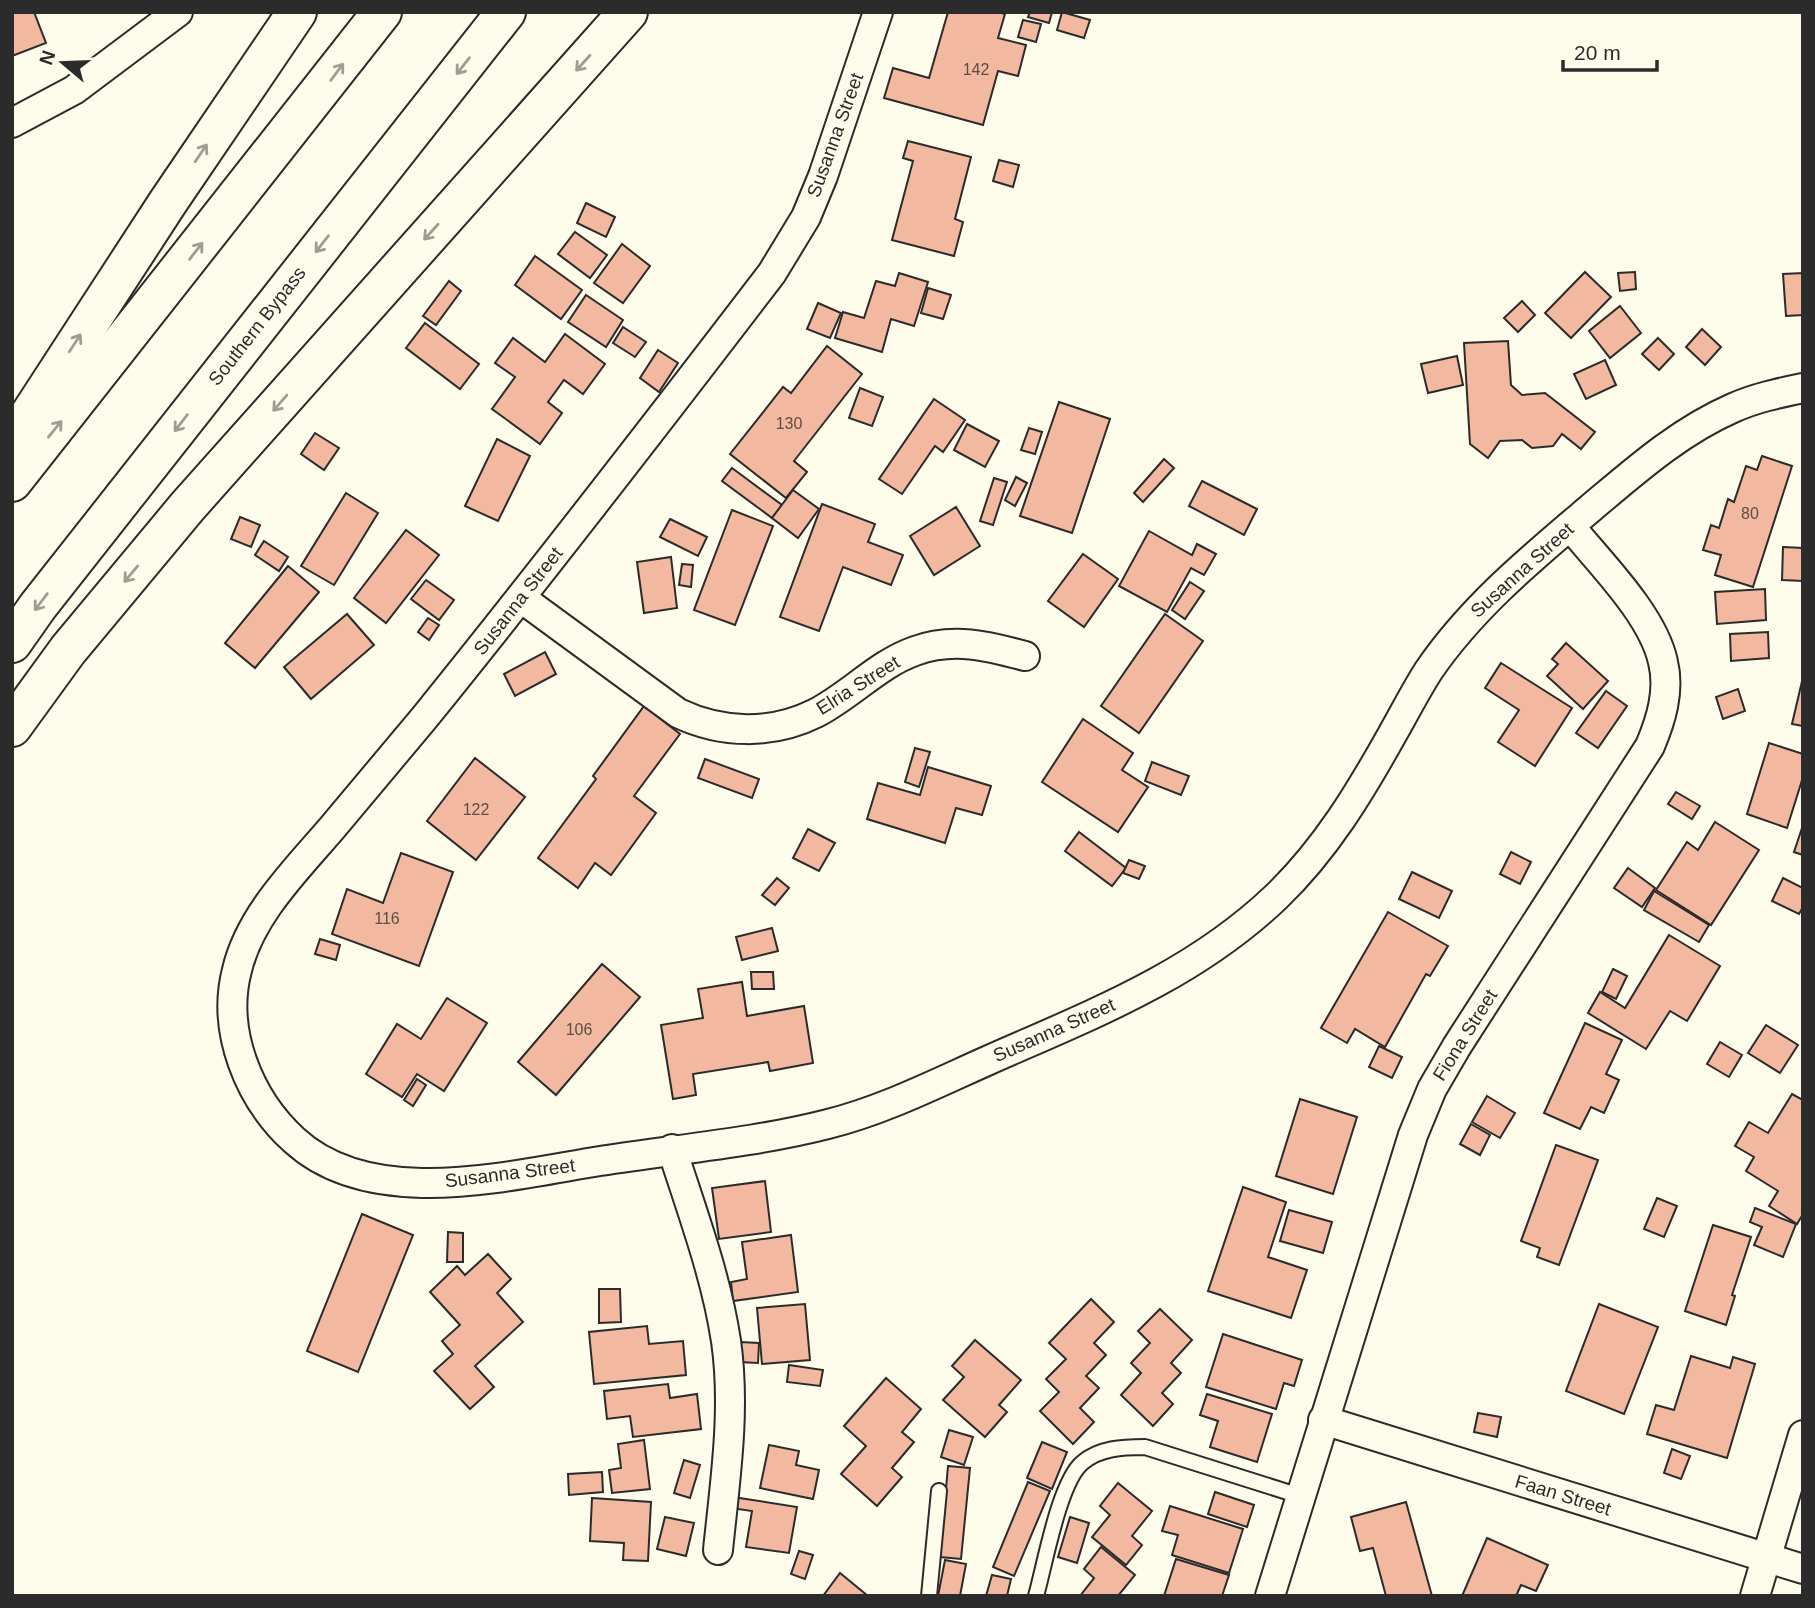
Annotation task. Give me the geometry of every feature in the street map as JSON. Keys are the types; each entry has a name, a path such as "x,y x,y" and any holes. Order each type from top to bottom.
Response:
{"highway":[{"path":"12,442 168,202 297,12"},
{"path":"12,482 382,12"},
{"name":"Southern Bypass","path":"12,643 174,432 506,12"},
{"path":"12,727 68,649 187,508 628,12"}],"street":[{"path":"12,123 74,90 178,12"},
{"name":"Susanna Street","path":"878,12 823,176 793,240 764,284 522,598 303,862 257,922 244,946 233,991 235,1035 242,1061 253,1085 286,1133 325,1163 353,1174 402,1184 498,1178 831,1124 867,1112 1085,1017 1191,964 1235,932 1276,897 1305,867 1348,809 1423,678 1469,619 1500,586 1654,456 1697,427 1736,406 1803,388"},
{"name":"Fiona Street","path":"1270,1596 1413,1135 1432,1089 1650,746 1661,719 1665,693 1664,664 1655,637 1570,526"},
{"name":"Elria Street","path":"522,598 678,713 698,723 741,730 788,724 817,712 894,660 917,650 952,644 980,644 1025,656"},
{"path":"672,1149 715,1285 726,1342 730,1395 728,1453 718,1550"},
{"name":"Faan Street","path":"1323,1420 1803,1569"},
{"path":"1755,1596 1803,1435"}],"lane":[{"path":"1036,1596 1064,1495 1072,1476 1094,1455 1126,1447 1144,1447 1300,1496"},
{"path":"929,1596 939,1491"}],"building":[{"path":"12,12 34,12 46,43 12,56"},
{"path":"948,12 1005,14 998,38 1026,45 1018,76 998,71 983,125 884,98 893,68 929,78"},
{"path":"1030,12 1052,12 1049,23 1028,17"},
{"path":"1062,12 1090,20 1084,38 1057,30"},
{"path":"1023,20 1041,24 1036,42 1018,37"},
{"path":"908,141 971,157 955,219 963,222 954,256 892,240 913,161 903,158"},
{"path":"999,160 1019,165 1013,187 993,181"},
{"path":"586,203 615,217 606,237 577,223"},
{"path":"575,232 607,255 590,278 558,254"},
{"path":"622,244 650,266 623,303 594,283"},
{"path":"535,256 582,290 561,319 515,285"},
{"path":"1585,272 1611,297 1571,338 1545,313"},
{"path":"1635,272 1636,289 1620,291 1618,273"},
{"path":"899,273 928,282 914,326 891,319 882,352 835,338 843,312 864,318 876,281 895,286"},
{"path":"1803,273 1803,315 1786,316 1783,274"},
{"path":"449,281 461,291 436,325 423,316"},
{"path":"928,288 951,295 943,319 921,313"},
{"path":"586,295 623,320 606,347 568,322"},
{"path":"1522,301 1535,315 1518,332 1504,318"},
{"path":"818,303 841,313 830,338 807,329"},
{"path":"1620,306 1641,333 1610,358 1589,331"},
{"path":"425,323 479,364 460,389 406,348"},
{"path":"623,327 646,342 635,357 613,343"},
{"path":"1702,329 1721,347 1705,365 1686,347"},
{"path":"565,334 605,364 583,394 564,380 548,402 562,413 540,444 492,409 515,377 495,363 513,338 545,362"},
{"path":"1658,338 1674,354 1659,370 1642,354"},
{"path":"1508,341 1511,385 1522,395 1545,393 1595,432 1581,449 1562,434 1553,446 1532,448 1522,440 1500,441 1488,458 1470,444 1464,343"},
{"path":"827,346 862,374 794,461 807,472 786,498 730,454 783,387 791,393"},
{"path":"658,350 678,363 659,392 640,378"},
{"path":"1457,356 1463,385 1428,393 1421,364"},
{"path":"1605,360 1616,385 1586,399 1574,374"},
{"path":"860,388 883,397 872,426 849,418"},
{"path":"934,399 965,420 943,452 935,446 902,494 879,479"},
{"path":"1059,402 1110,419 1072,533 1020,516"},
{"path":"967,424 999,441 985,467 954,450"},
{"path":"1029,428 1042,432 1035,454 1021,450"},
{"path":"315,433 339,448 324,470 301,454"},
{"path":"497,439 530,456 498,521 465,506"},
{"path":"1762,456 1792,466 1753,587 1715,575 1721,555 1703,550 1711,525 1719,528 1728,499 1734,502 1746,466 1757,470"},
{"path":"1164,459 1174,468 1143,502 1134,493"},
{"path":"732,468 782,505 772,518 722,481"},
{"path":"1016,477 1027,483 1015,506 1005,500"},
{"path":"994,478 1007,482 993,525 980,521"},
{"path":"1202,481 1257,509 1244,535 1189,506"},
{"path":"793,490 819,509 798,538 772,518"},
{"path":"346,493 378,513 334,585 301,566"},
{"path":"822,504 875,524 868,542 903,555 891,585 843,567 819,631 780,617"},
{"path":"956,507 980,546 934,575 910,536"},
{"path":"732,510 773,526 735,625 694,610"},
{"path":"240,517 260,525 251,547 231,539"},
{"path":"670,519 707,537 698,556 660,537"},
{"path":"406,530 439,555 386,623 354,598"},
{"path":"1149,531 1192,555 1197,544 1216,554 1204,575 1191,568 1167,612 1119,586"},
{"path":"264,541 288,557 279,571 255,555"},
{"path":"1783,547 1803,548 1803,581 1782,580"},
{"path":"1083,554 1118,579 1084,627 1048,601"},
{"path":"671,557 677,608 644,613 637,562"},
{"path":"682,564 693,565 691,587 679,585"},
{"path":"288,566 319,592 255,668 225,643"},
{"path":"426,580 454,600 439,620 411,599"},
{"path":"1190,582 1204,591 1185,619 1172,610"},
{"path":"1765,589 1766,620 1717,624 1715,592"},
{"path":"347,614 374,645 311,699 284,667"},
{"path":"1165,614 1203,641 1139,733 1101,706"},
{"path":"428,618 439,625 429,640 418,632"},
{"path":"1768,632 1769,658 1731,661 1730,634"},
{"path":"1566,643 1608,681 1583,709 1547,676 1558,664 1552,659"},
{"path":"545,652 556,674 515,696 504,674"},
{"path":"1501,663 1572,708 1535,766 1498,742 1519,710 1485,688"},
{"path":"1803,677 1803,726 1792,724"},
{"path":"1738,689 1745,711 1723,719 1716,697"},
{"path":"1606,691 1627,706 1598,748 1576,733"},
{"path":"644,706 680,734 634,796 656,813 611,875 595,863 578,888 538,858 596,779 593,776"},
{"path":"1083,719 1133,753 1122,770 1148,787 1118,832 1042,782"},
{"path":"1769,743 1803,754 1803,777 1787,828 1747,814"},
{"path":"915,748 930,752 919,787 905,782"},
{"path":"475,758 525,797 476,860 427,821"},
{"path":"705,759 759,779 752,798 698,778"},
{"path":"1152,762 1189,776 1181,795 1145,781"},
{"path":"928,767 991,786 982,815 956,808 945,843 867,819 878,783 920,795"},
{"path":"1676,792 1700,806 1692,819 1668,804"},
{"path":"1715,822 1759,850 1711,925 1656,890 1687,842 1698,850"},
{"path":"1803,825 1803,855 1794,852"},
{"path":"808,829 835,843 819,871 793,858"},
{"path":"1079,832 1126,868 1112,886 1065,851"},
{"path":"1511,852 1531,862 1520,884 1500,874"},
{"path":"401,853 453,872 419,966 332,934 347,889 383,903"},
{"path":"1129,860 1145,866 1139,879 1123,873"},
{"path":"1628,868 1655,888 1642,907 1614,888"},
{"path":"1412,872 1452,891 1439,918 1399,899"},
{"path":"777,878 789,888 775,905 762,895"},
{"path":"1783,878 1803,888 1803,907 1799,914 1772,901"},
{"path":"1654,891 1709,925 1699,942 1644,910"},
{"path":"1388,912 1448,946 1430,976 1426,974 1385,1047 1355,1029 1347,1043 1321,1028"},
{"path":"772,928 778,951 742,960 736,937"},
{"path":"1669,935 1720,966 1687,1021 1670,1011 1646,1049 1588,1013 1600,992 1625,1008"},
{"path":"320,939 340,945 336,960 315,954"},
{"path":"602,964 640,997 556,1095 518,1062"},
{"path":"1613,969 1627,976 1616,999 1602,992"},
{"path":"751,972 773,972 774,989 752,989"},
{"path":"742,982 747,1016 804,1006 813,1063 770,1071 768,1062 693,1074 696,1095 673,1099 661,1025 703,1018 698,989"},
{"path":"447,998 487,1023 444,1091 417,1074 402,1097 366,1074 397,1024 421,1039"},
{"path":"1585,1023 1622,1040 1606,1074 1619,1080 1604,1113 1591,1107 1580,1129 1544,1113"},
{"path":"1766,1025 1798,1045 1780,1073 1748,1053"},
{"path":"1720,1042 1742,1055 1729,1077 1707,1064"},
{"path":"1379,1046 1402,1057 1392,1078 1369,1067"},
{"path":"417,1079 426,1085 413,1106 404,1100"},
{"path":"1792,1094 1803,1100 1803,1214 1797,1224 1769,1206 1778,1191 1746,1171 1754,1157 1735,1146 1749,1122 1768,1133"},
{"path":"1487,1096 1515,1113 1500,1138 1472,1122"},
{"path":"1300,1099 1357,1117 1333,1194 1276,1176"},
{"path":"1471,1124 1490,1135 1480,1155 1460,1144"},
{"path":"1556,1145 1598,1160 1559,1265 1537,1257 1540,1248 1521,1241"},
{"path":"765,1181 771,1232 719,1239 712,1188"},
{"path":"1243,1187 1286,1202 1268,1257 1307,1270 1291,1318 1208,1291"},
{"path":"1657,1198 1677,1206 1664,1237 1644,1229"},
{"path":"1755,1208 1796,1224 1783,1257 1754,1245 1762,1227 1750,1222"},
{"path":"1289,1210 1332,1222 1323,1253 1280,1241"},
{"path":"362,1214 413,1235 358,1372 307,1351"},
{"path":"1713,1225 1751,1237 1732,1295 1735,1296 1726,1325 1685,1311"},
{"path":"448,1232 463,1233 463,1262 447,1262"},
{"path":"791,1235 798,1292 733,1301 731,1282 747,1279 742,1242"},
{"path":"488,1254 511,1279 497,1293 523,1322 475,1366 494,1387 470,1409 434,1371 453,1354 442,1341 460,1325 430,1292 457,1266 465,1275"},
{"path":"599,1289 620,1289 621,1322 599,1323"},
{"path":"1091,1299 1114,1322 1094,1343 1106,1355 1086,1376 1099,1388 1080,1408 1094,1422 1073,1444 1040,1411 1059,1392 1046,1379 1066,1359 1049,1343"},
{"path":"805,1304 810,1360 762,1364 757,1308"},
{"path":"1599,1304 1658,1327 1624,1414 1566,1391"},
{"path":"1160,1309 1192,1340 1171,1363 1181,1373 1162,1393 1173,1404 1153,1426 1121,1395 1141,1373 1131,1363 1150,1343 1138,1331"},
{"path":"647,1326 649,1344 683,1341 686,1375 594,1384 589,1332"},
{"path":"1223,1334 1302,1360 1294,1386 1284,1383 1276,1409 1206,1387"},
{"path":"975,1340 1021,1380 999,1405 1007,1412 985,1437 943,1400 964,1377 952,1366"},
{"path":"740,1342 759,1343 758,1363 739,1362"},
{"path":"1691,1356 1730,1368 1733,1357 1755,1364 1727,1458 1647,1434 1656,1405 1674,1410"},
{"path":"789,1365 823,1370 820,1386 787,1382"},
{"path":"886,1378 921,1409 902,1432 914,1442 892,1468 902,1477 877,1506 841,1474 866,1446 844,1426"},
{"path":"668,1384 670,1398 697,1394 701,1429 633,1437 630,1416 607,1419 604,1391"},
{"path":"1207,1394 1272,1414 1257,1462 1210,1447 1218,1421 1200,1415"},
{"path":"1478,1413 1501,1417 1497,1437 1474,1432"},
{"path":"949,1430 973,1437 964,1465 941,1457"},
{"path":"644,1440 650,1489 612,1493 609,1470 621,1468 618,1444"},
{"path":"1042,1442 1067,1452 1052,1489 1027,1478"},
{"path":"769,1445 799,1451 796,1465 819,1470 813,1499 760,1488"},
{"path":"1672,1449 1690,1456 1681,1479 1664,1473"},
{"path":"684,1460 700,1465 690,1498 674,1493"},
{"path":"948,1466 970,1468 961,1559 940,1557"},
{"path":"602,1472 603,1492 569,1495 568,1474"},
{"path":"1028,1482 1050,1491 1014,1576 993,1567"},
{"path":"1118,1483 1152,1511 1132,1536 1142,1545 1126,1565 1092,1537 1110,1515 1100,1506"},
{"path":"1215,1492 1254,1505 1247,1527 1208,1514"},
{"path":"733,1497 797,1507 789,1553 746,1547 752,1511 731,1508"},
{"path":"592,1498 651,1502 648,1561 623,1560 624,1543 590,1541"},
{"path":"1406,1502 1432,1596 1386,1596 1373,1548 1360,1551 1351,1517"},
{"path":"1170,1506 1243,1529 1229,1573 1172,1555 1178,1535 1162,1531"},
{"path":"665,1517 694,1523 686,1556 657,1549"},
{"path":"1070,1517 1089,1523 1077,1563 1058,1557"},
{"path":"1487,1538 1548,1565 1536,1591 1521,1585 1516,1596 1462,1596"},
{"path":"1101,1547 1135,1575 1118,1596 1080,1596 1094,1578 1084,1569"},
{"path":"799,1551 813,1555 805,1579 791,1574"},
{"path":"1176,1559 1229,1575 1222,1596 1164,1596"},
{"path":"945,1560 966,1564 960,1596 938,1596"},
{"path":"840,1573 868,1596 823,1596"},
{"path":"992,1575 1011,1579 1007,1596 986,1596"}]}
